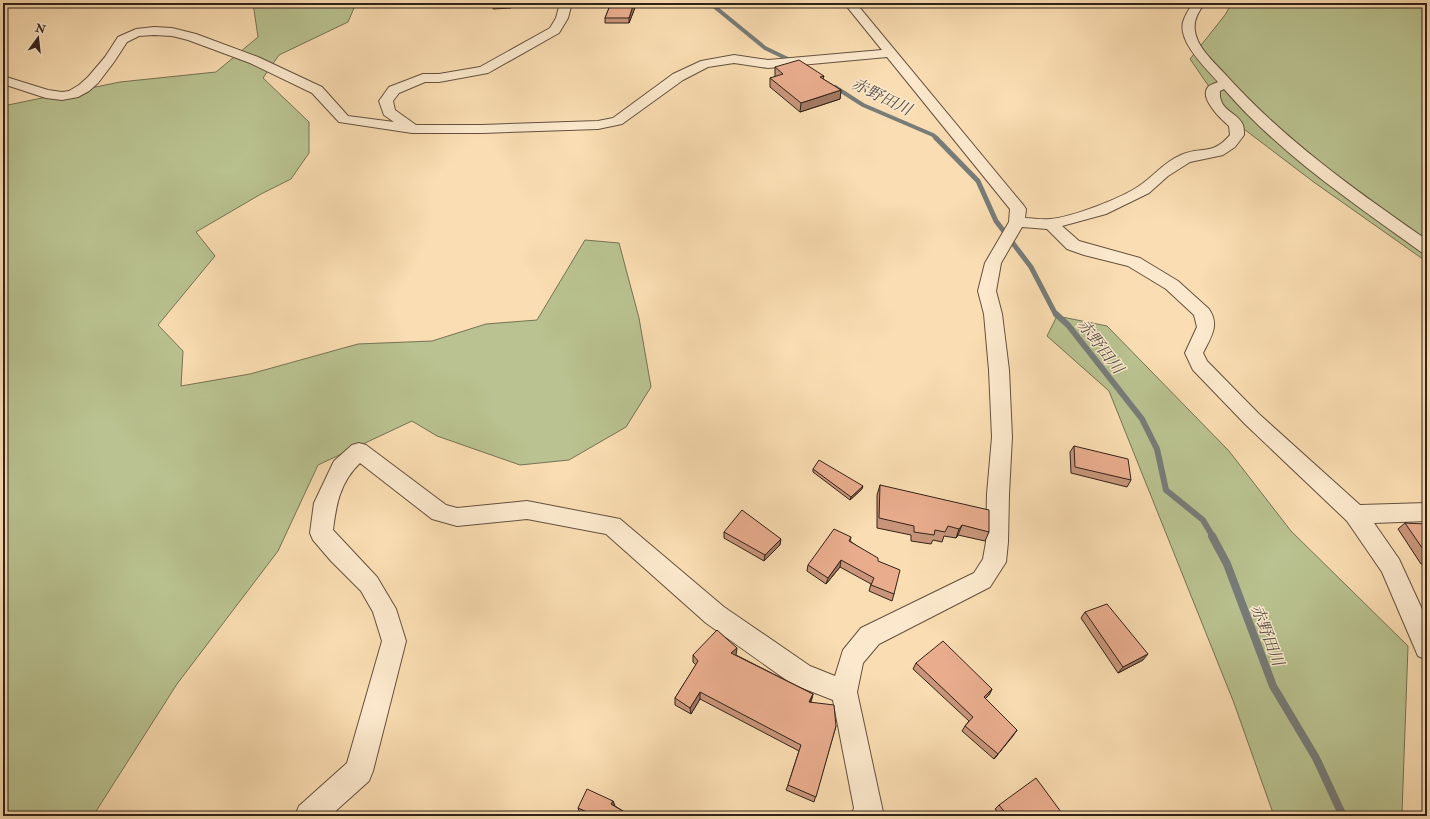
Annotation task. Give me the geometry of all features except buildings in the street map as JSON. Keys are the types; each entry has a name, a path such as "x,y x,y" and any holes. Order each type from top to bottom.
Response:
{"street":[{"path":"412,129 389,112 386,101 394,90 423,78 439,78 484,70 555,30 562,18 566,3"},
{"path":"857,3 854,8 889,53 1018,208 1017,222 993,263 987,291 993,314 999,363 1002,437 998,494 997,542 994,562 982,580 870,636 852,658 844,692 871,815"},
{"path":"1199,3 1189,19 1190,36 1202,55 1225,84 1301,156 1427,248"},
{"path":"3,80 46,94 62,96 73,94 84,88 92,80 110,59 122,40 128,36 144,31 172,32 192,37 254,60 317,90 344,119 412,129 482,129 598,125 617,121 678,77 705,64 734,60 768,64 788,63 889,53"},
{"path":"1017,222 1051,224 1100,210 1144,190 1163,173 1186,158 1218,152 1230,144 1237,135 1236,126 1216,105 1212,96 1214,89 1225,84"},
{"path":"1051,224 1073,245 1090,251 1134,262 1172,285 1203,313 1206,328 1194,353 1200,365 1252,419 1356,514 1391,566 1427,648"},
{"path":"309,816 359,771 394,641 384,610 369,584 339,554 321,533 325,503 342,467 360,451 440,513 457,517 527,510 612,526 715,615 801,674 844,692"},
{"path":"1356,514 1427,512"}],"green space":[{"path":"253,3 349,3 354,8 348,22 279,55 263,78 309,122 309,153 291,179 261,194 196,232 215,256 158,325 183,351 181,386 250,374 358,344 432,341 486,324 537,320 585,240 619,243 639,318 651,387 626,427 569,460 520,465 437,436 412,421 318,465 278,551 177,684 93,816 3,816 3,106 120,82 216,72 258,37"},
{"path":"1232,3 1427,3 1427,262 1315,183 1232,120 1190,59 1225,15"},
{"path":"1057,316 1107,326 1229,451 1291,531 1408,646 1402,813 1404,816 1274,816 1234,703 1109,391 1047,336"}],"waterway":[{"name":"赤野田川","path":"710,3 765,48 792,61"},
{"name":"赤野田川","path":"835,87 863,105 933,135 936,138"},
{"name":"赤野田川","path":"936,138 978,181 996,221 1031,267 1056,315"},
{"name":"赤野田川","path":"1056,314 1068,325 1142,419 1157,449 1166,490 1203,520 1213,537"},
{"name":"赤野田川","path":"1212,536 1227,564 1273,686 1316,758 1343,816"}]}
